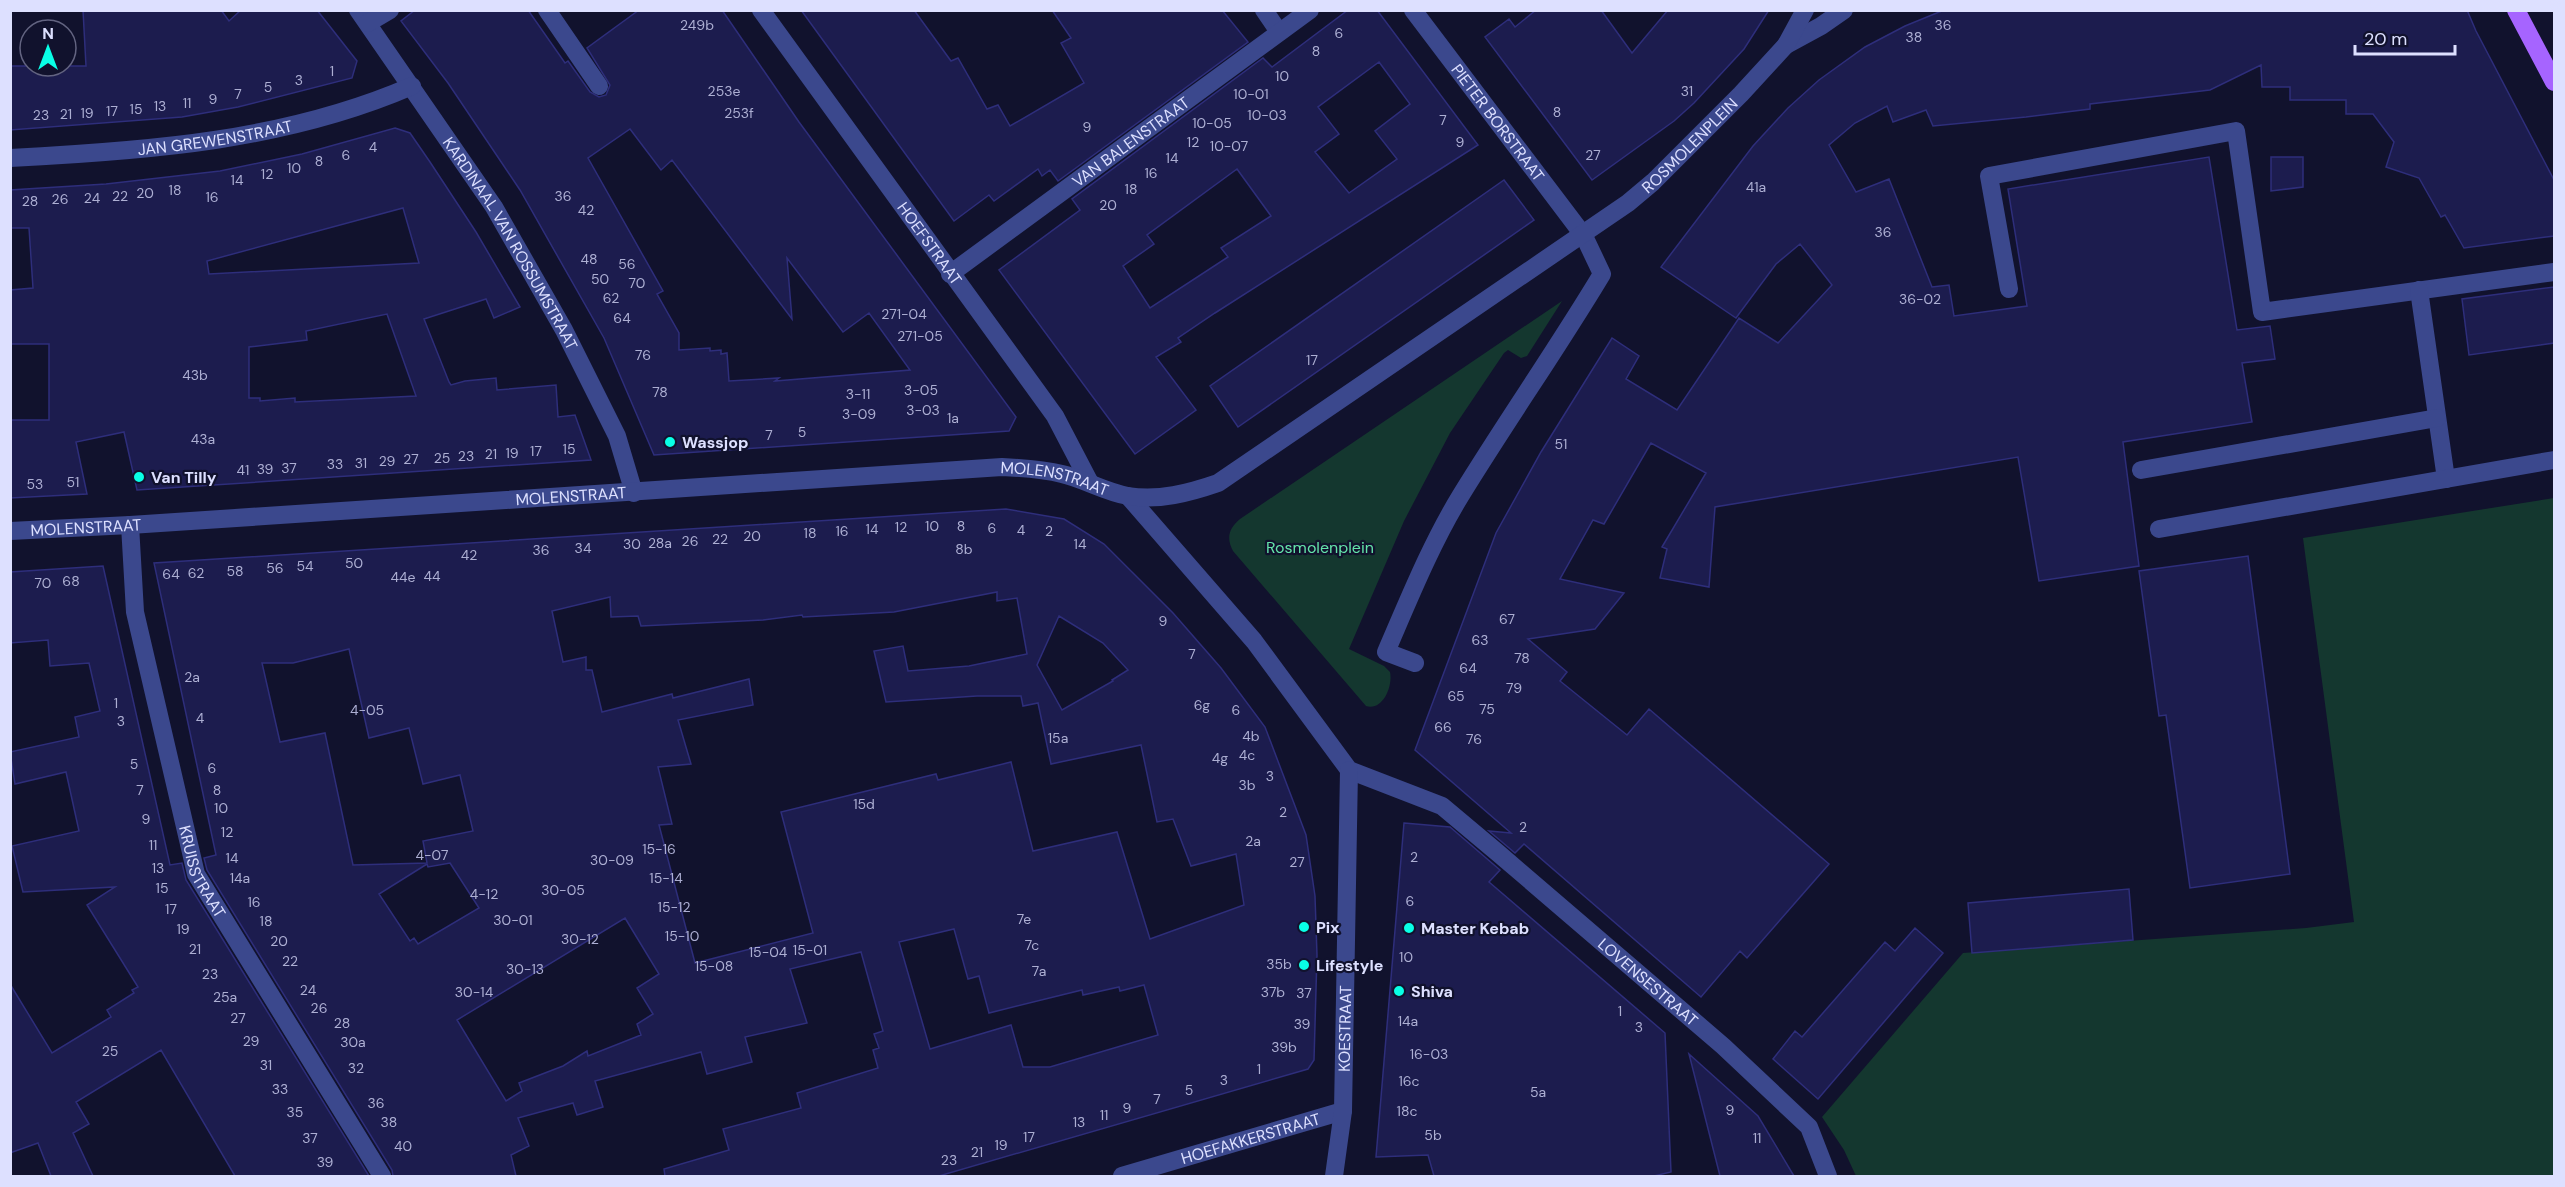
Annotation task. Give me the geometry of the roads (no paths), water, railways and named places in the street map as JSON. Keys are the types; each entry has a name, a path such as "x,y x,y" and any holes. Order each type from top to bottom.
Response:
{"main road":[{"path":"2516,10 2554,82"}],"street":[{"path":"363,17 390,10"},
{"path":"547,10 599,86"},
{"name":"HOEFSTRAAT","path":"761,10 1055,416 1090,483"},
{"path":"1264,10 1279,32"},
{"name":"VAN BALENSTRAAT","path":"950,274 1310,10"},
{"name":"PIETER BORSTRAAT","path":"1413,10 1584,236"},
{"name":"ROSMOLENPLEIN","path":"1128,496 1159,497 1187,494 1218,483 1584,236 1653,183 1741,94 1786,45 1805,10"},
{"name":"ROSMOLENPLEIN","path":"1786,45 1821,27 1844,10"},
{"name":"KARDINAAL VAN ROSSUMSTRAAT","path":"363,17 494,207 564,330 617,436 634,493"},
{"name":"JAN GREWENSTRAAT","path":"10,158 175,147 260,133 376,101 412,86"},
{"path":"2009,289 1989,176 2236,131 2262,312 2554,272"},
{"path":"1415,663 1386,652 1422,570 1460,496 1560,345 1602,274 1584,236"},
{"path":"2419,290 2446,479"},
{"path":"2141,470 2437,418"},
{"path":"2159,529 2554,460"},
{"name":"MOLENSTRAAT","path":"10,531 634,493 1002,467 1063,474 1128,496"},
{"path":"1128,496 1254,641 1349,770"},
{"name":"KRUISSTRAAT","path":"130,525 135,612 196,874 382,1176"},
{"name":"LOVENSESTRAAT","path":"1349,770 1442,806 1723,1046 1809,1127 1828,1176"},
{"name":"KOESTRAAT","path":"1334,1176 1343,1111 1349,770"},
{"name":"HOEFAKKERSTRAAT","path":"1122,1176 1343,1111"}],"place":[{"name":"Wassjop","path":"670,442"},
{"name":"Van Tilly","path":"139,477"},
{"name":"Pix","path":"1304,927"},
{"name":"Master Kebab","path":"1409,928"},
{"name":"Lifestyle","path":"1304,965"},
{"name":"Shiva","path":"1399,991"}],"park label":[{"name":"Rosmolenplein","path":"1320,547"}]}
